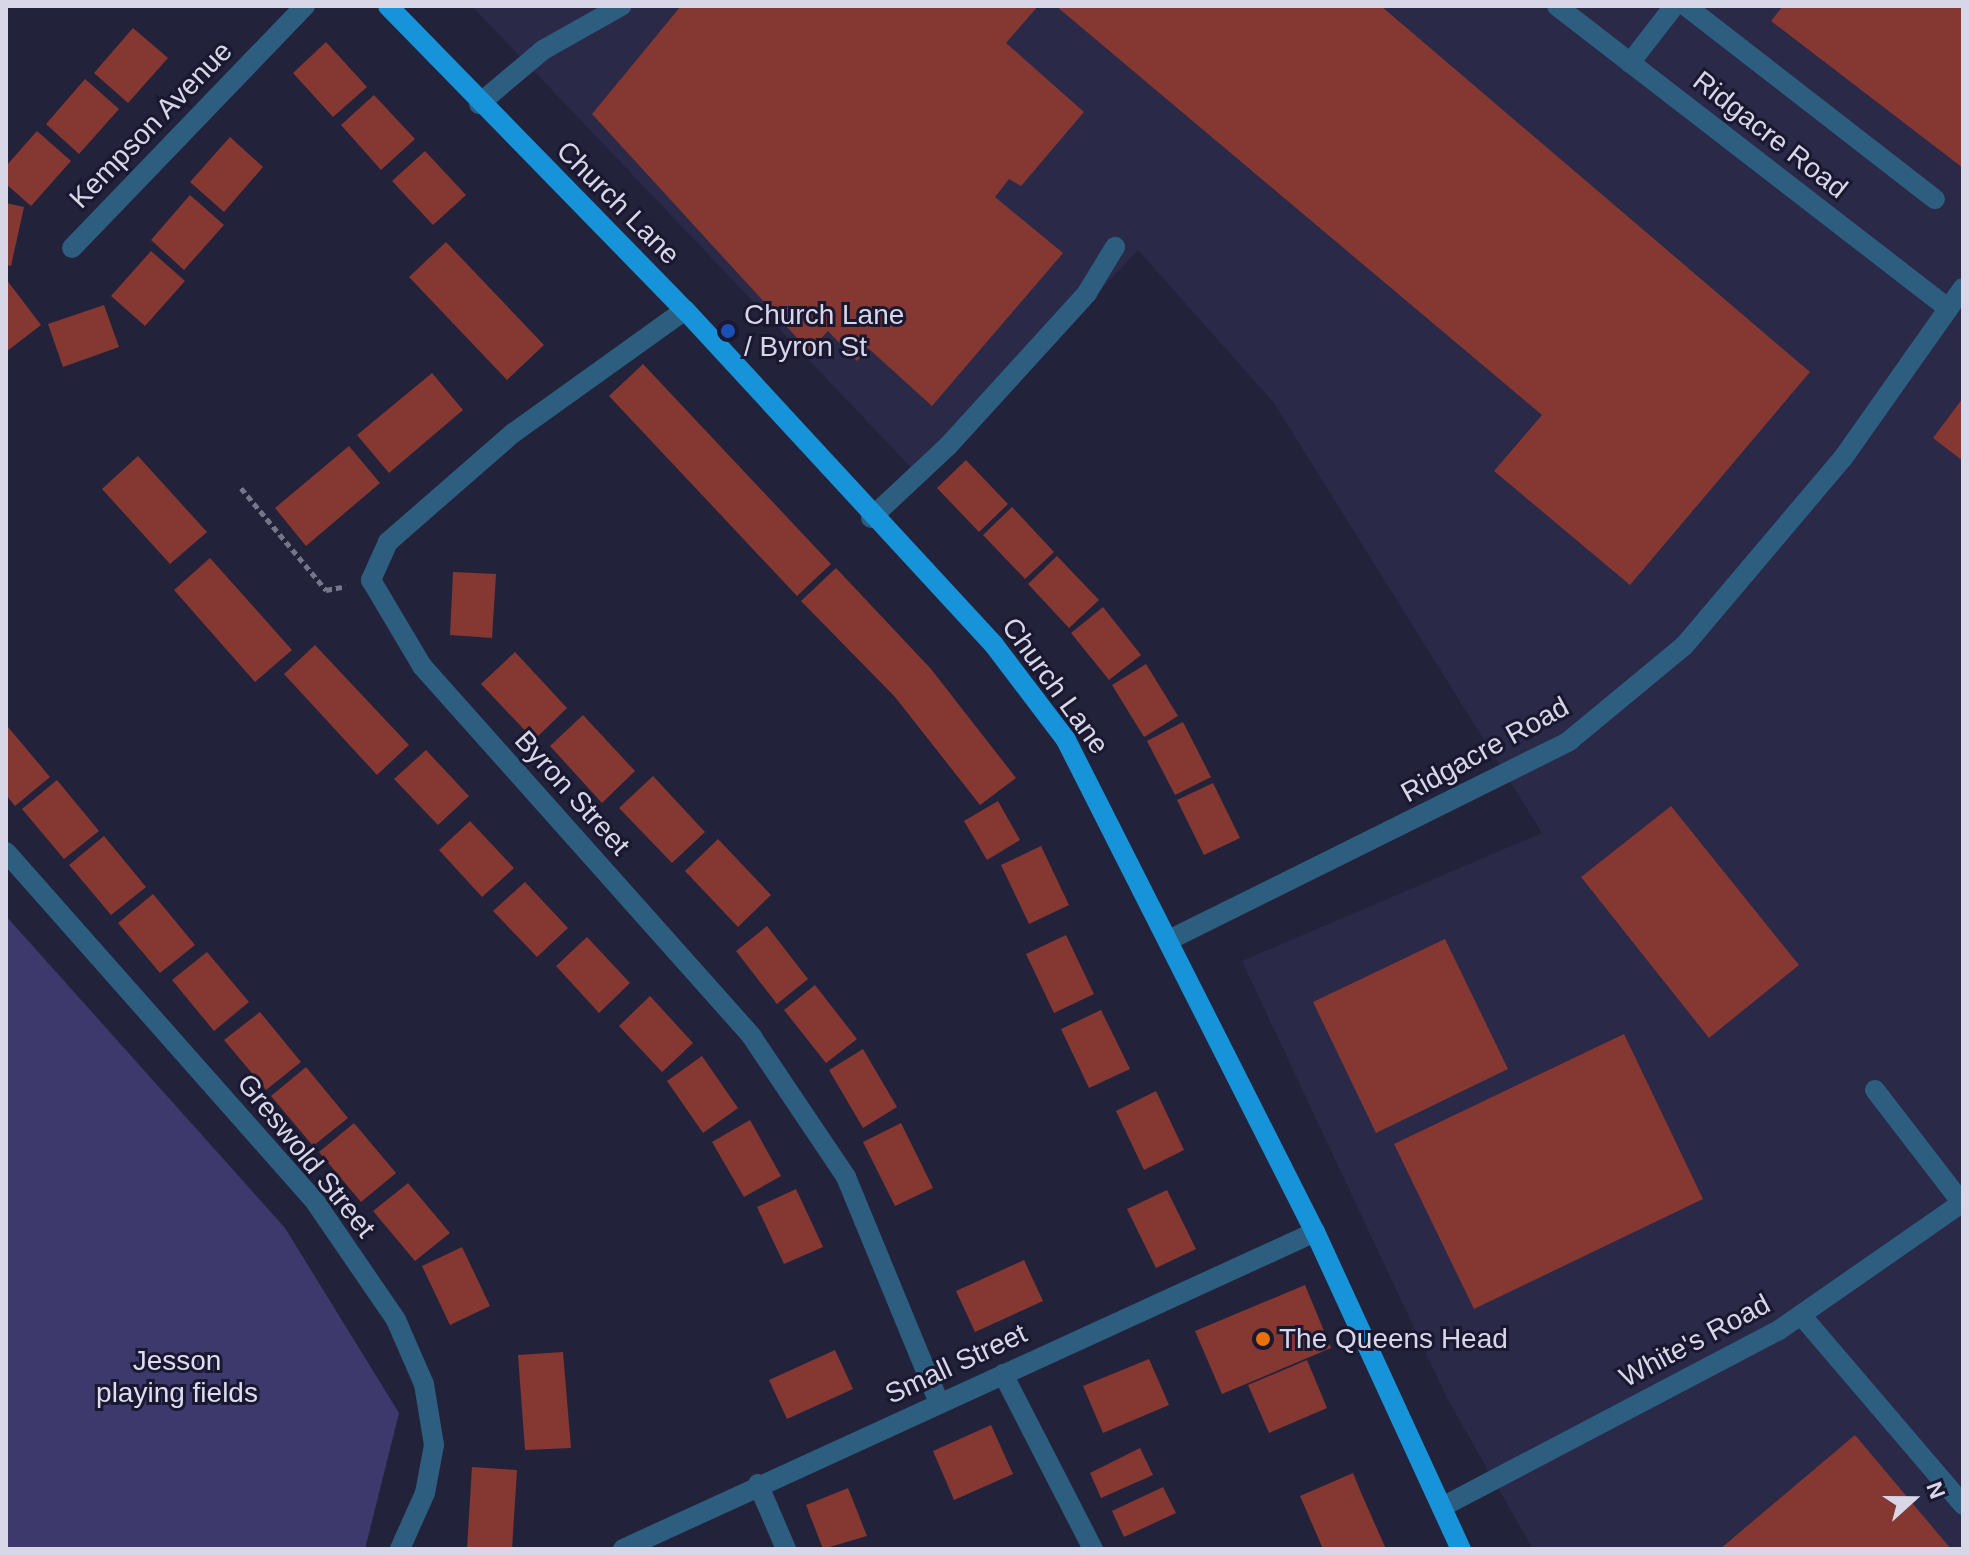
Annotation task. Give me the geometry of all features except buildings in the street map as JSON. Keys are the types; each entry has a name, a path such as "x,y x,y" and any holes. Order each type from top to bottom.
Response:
{"main road":[{"name":"Church Lane","path":"388,6 479,104 685,310 871,518 994,645 1066,740 1171,939 1315,1232 1461,1549"}],"street":[{"name":"Kempson Avenue","path":"72,248 305,6"},
{"path":"479,104 543,50 621,6"},
{"name":"Ridgacre Road","path":"1557,6 1948,308"},
{"path":"1630,63 1674,6"},
{"path":"1686,6 1935,199"},
{"path":"871,518 1087,293 1115,247"},
{"name":"Ridgacre Road","path":"1171,939 1569,741 1684,646 1843,458 1963,288"},
{"path":"371,580 388,542 513,433 685,310"},
{"name":"Byron Street","path":"371,580 422,666 752,1037 846,1177 939,1403"},
{"name":"Greswold Street","path":"6,852 316,1203 396,1320 424,1384 434,1445 425,1493 400,1549"},
{"name":"White's Road","path":"1442,1507 1801,1315 1962,1203 1875,1090"},
{"name":"Small Street","path":"623,1549 758,1484 1315,1232"},
{"path":"1801,1315 1963,1505"},
{"path":"1003,1374 1093,1549"},
{"path":"758,1484 786,1549"}],"path":[{"path":"241,488 326,590 371,580"}],"shaded area":[{"path":"472,6 1963,6 1963,1549 1533,1549 1448,1400 1242,961 1542,833 1274,403 1138,250 923,480"}],"green space":[{"name":"Jesson playing fields","path":"6,916 285,1228 399,1413 365,1549 6,1549"}],"place":[{"name":"Church Lane / Byron St","path":"728,331"},
{"name":"The Queens Head","path":"1263,1339"}]}
